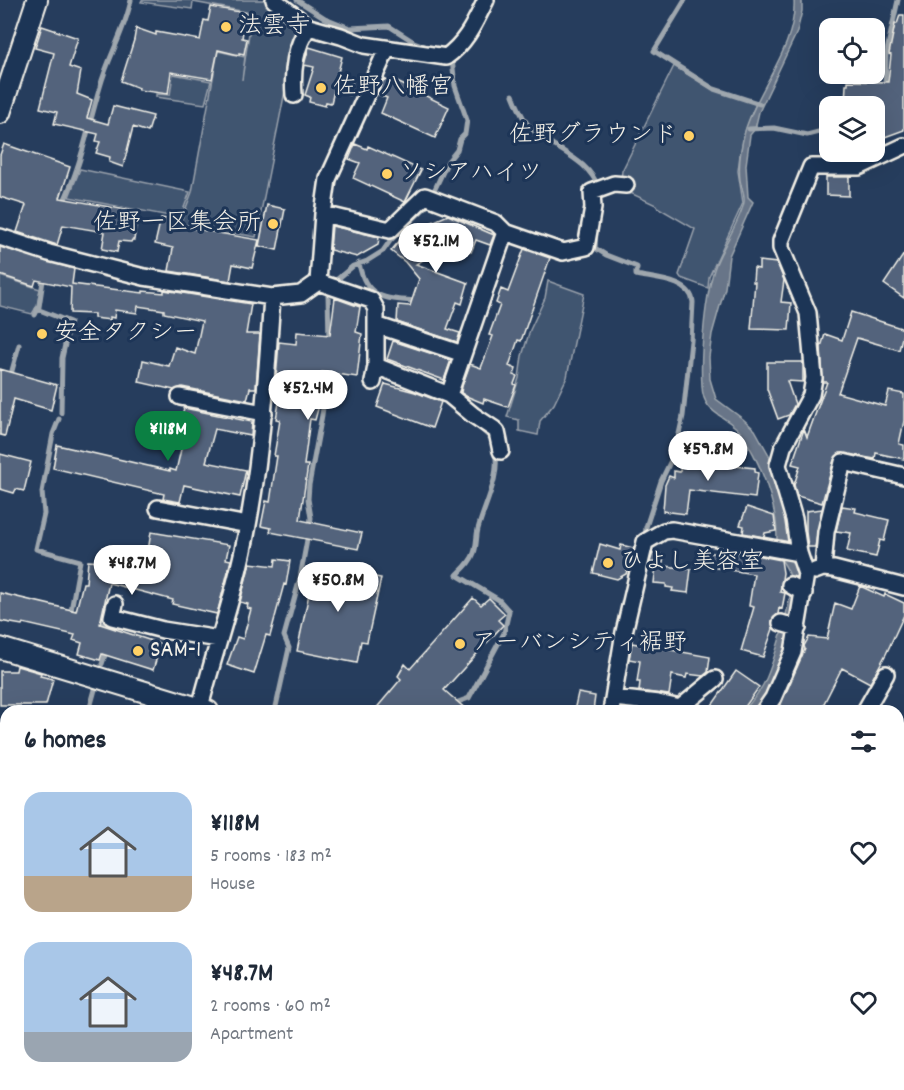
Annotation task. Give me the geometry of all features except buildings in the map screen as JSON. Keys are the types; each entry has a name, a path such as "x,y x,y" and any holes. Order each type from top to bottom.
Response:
{"street":[{"path":"0,113 37,0"},
{"path":"274,0 309,27 364,45 446,57 458,49 467,38 486,0"},
{"path":"294,95 293,78 297,52 303,35 309,27"},
{"path":"318,282 322,214 328,179 387,49"},
{"path":"885,155 904,146"},
{"path":"768,705 793,652 806,574 799,553 794,519 778,465 783,447 811,395 814,378 808,313 781,248 781,241 811,167 836,162"},
{"path":"854,162 860,167 870,162"},
{"path":"322,214 390,230 425,195 496,223 505,232 563,252 586,246 593,208 592,192 614,184 626,185"},
{"path":"449,395 505,232"},
{"path":"0,237 49,253 144,278 272,297 301,294 318,282"},
{"path":"318,282 371,300 378,299 376,366 373,382"},
{"path":"203,705 202,696 228,612 248,525 264,413 272,297"},
{"path":"376,325 463,354"},
{"path":"376,366 449,395 497,432 501,451"},
{"path":"180,397 264,413"},
{"path":"823,568 826,532 843,462 904,476"},
{"path":"158,508 248,525"},
{"path":"667,705 658,703 612,704 624,632 645,542 664,531 672,530 799,553"},
{"path":"806,574 823,568 904,587"},
{"path":"790,585 804,593"},
{"path":"115,604 112,617 163,630 219,639"},
{"path":"782,624 798,628"},
{"path":"0,648 187,705"},
{"path":"868,705 886,674"},
{"path":"684,705 715,679"}],"shaded area":[{"path":"142,0 266,0 298,27 256,237 180,224 192,192 218,51 245,57 242,80 252,13 193,2 192,9 141,2"},
{"path":"794,0 802,0 797,32 759,112 755,129 750,135 746,165 748,197 753,202 729,256 725,288 712,334 709,357 710,379 716,399 755,430 769,455 786,507 799,571 788,647 762,705 748,705 763,685 771,664 785,617 791,581 778,552 773,506 758,464 743,436 731,423 712,410 703,396 703,341 712,276 740,216 744,202 739,167 745,131 783,51 793,17"},
{"name":"佐野グラウンド","path":"674,66 712,89 756,103 746,129 740,155 738,171 743,203 709,277 708,288 681,278 679,275 695,229 656,205 626,191 621,180 622,171"},
{"path":"173,74 211,81 205,104 156,97 156,94 170,95"},
{"path":"80,169 190,192 180,218 69,197"},
{"path":"0,276 40,289 37,306 32,314 0,306"},
{"path":"548,281 584,294 567,377 554,404 540,421 538,435 519,431 519,420 507,417 519,378 522,356 530,330 545,298"}],"waterway":[{"path":"62,205 79,162 103,76 125,22 131,0"},
{"path":"297,0 325,18 350,28 389,26 414,42 435,50"},
{"path":"685,0 654,51 714,89 760,104"},
{"path":"885,87 886,55 898,0"},
{"path":"329,341 328,294 334,282 353,266 383,251 390,241 427,206 448,161 465,134 467,120 455,86 452,59 448,57"},
{"path":"513,95 528,125 586,168 599,189"},
{"path":"749,129 774,128 807,135 819,132"},
{"path":"596,230 595,248 637,269"},
{"path":"359,263 366,284 379,295 417,301"},
{"path":"636,272 636,275 679,285 691,295 693,302 683,416 675,452 661,481 646,527 645,538"},
{"path":"35,315 39,307 44,274"},
{"path":"37,309 70,322 62,358 61,413"},
{"path":"10,378 19,345"},
{"path":"276,705 289,648 284,636 300,578 311,518 308,499 309,485 329,366"},
{"path":"59,419 53,434 42,492 44,514 36,549 80,561 70,616"},
{"path":"475,424 492,439 493,443"},
{"path":"450,705 469,698 504,633 509,611 499,600 457,575 469,562 475,550 478,529 494,481 495,452"},
{"path":"93,622 114,627 111,635"},
{"path":"102,664 107,649"},
{"path":"91,705 96,686"}],"place":[{"name":"法雲寺","path":"226,27"},
{"name":"佐野八幡宮","path":"321,88"},
{"name":"佐野グラウンド","path":"689,136"},
{"name":"ソシアハイツ","path":"387,174"},
{"name":"佐野一区集会所","path":"273,224"},
{"name":"安全タクシー","path":"42,334"},
{"name":"ひよし美容室","path":"608,563"},
{"name":"アーバンシティ裾野","path":"460,644"},
{"name":"SAM-1","path":"138,651"}]}
